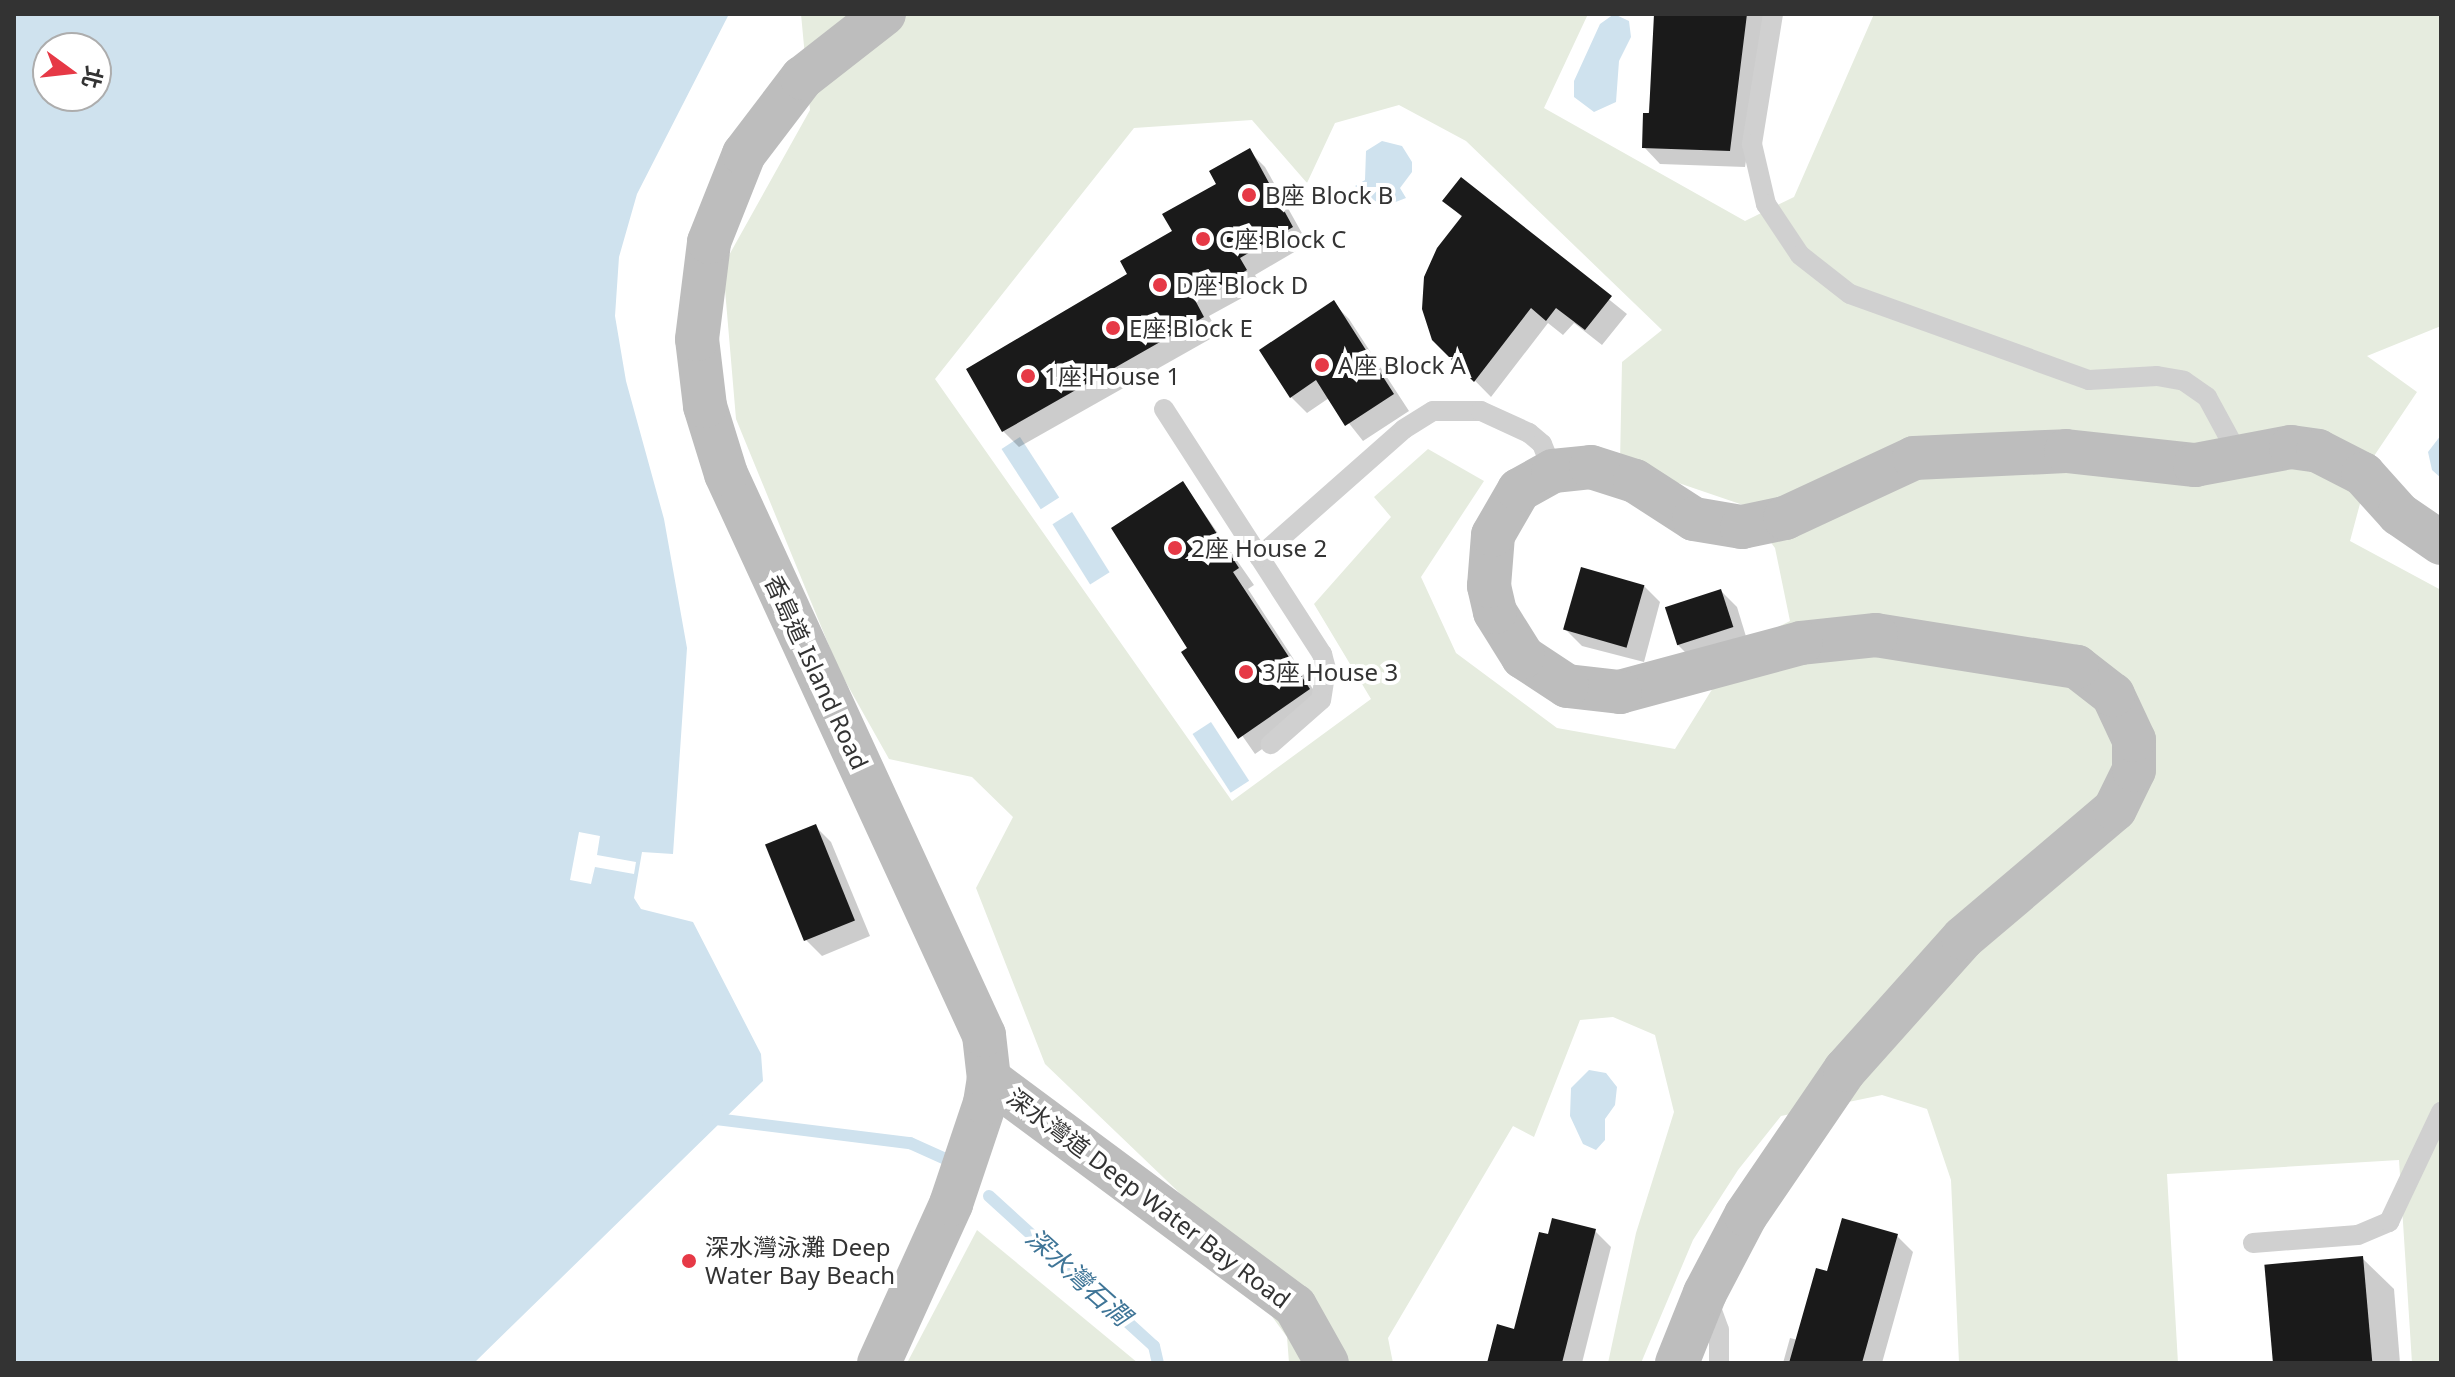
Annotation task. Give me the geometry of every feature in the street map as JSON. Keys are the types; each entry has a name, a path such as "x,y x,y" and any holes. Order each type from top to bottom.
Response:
{"street":[{"name":"香島道 Island Road","path":"879,1363 951,1204 989,1079 984,1035 726,474 700,373 700,283 732,177 762,127 802,78 884,14"},
{"path":"1677,1363 1705,1293 1793,1141 1901,1003 1963,938 2115,809 2134,770 2134,740 2113,695 2077,667 1876,635 1801,643 1620,692 1567,686 1523,657 1501,624 1489,586 1493,535 1503,511 1519,490 1553,471 1591,467 1614,471 1694,519 1742,527 1785,518 1914,458 2066,451 2195,465 2291,447 2341,460 2363,474 2421,532 2441,543"},
{"name":"深水灣道 Deep Water Bay Road","path":"989,1079 1295,1306 1327,1363"}],"lane":[{"path":"1773,14 1752,144 1766,204 1800,255 1850,294 2080,377 2184,381 2207,397 2239,456"},
{"path":"1259,557 1404,429 1433,411 1465,407 1529,433 1542,444 1553,471"},
{"path":"1164,409 1326,669 1321,700 1312,712 1271,744"},
{"path":"2253,1243 2358,1235 2389,1222 2441,1112"},
{"path":"1705,1293 1719,1330 1719,1363"}],"shaded area":[{"path":"801,14 1588,14 1544,108 1745,221 1794,197 1874,14 2441,14 2441,326 2367,356 2417,392 2372,459 2350,541 2441,590 2441,1363 2412,1363 2399,1160 2167,1174 2178,1363 1959,1363 1951,1180 1927,1109 1882,1095 1781,1116 1738,1170 1693,1240 1641,1363 1608,1363 1636,1233 1674,1112 1655,1035 1613,1017 1580,1020 1534,1137 1513,1126 1388,1338 1393,1363 1289,1363 1287,1337 1188,1201 1045,1064 976,888 1013,817 972,777 889,759 839,670 736,419 723,266 810,110","holes":["1399,105 1466,141 1662,330 1622,362 1620,463 1743,505 1775,548 1790,621 1739,646 1675,749 1557,728 1456,653 1421,577 1484,481 1428,449 1374,497 1391,517 1314,604 1371,699 1232,801 935,379 1134,128 1252,120 1307,183 1335,123"]},
{"path":"977,1230 1138,1363 907,1363"}],"water":[{"path":"14,14 729,14 637,194 619,257 615,316 626,381 664,519 687,648 673,854 642,852 634,898 641,909 693,922 761,1054 763,1081 474,1363 14,1363"},
{"path":"1614,14 1629,21 1631,37 1619,61 1616,102 1594,112 1574,97 1574,81 1600,24"},
{"path":"1382,141 1402,146 1412,162 1412,172 1400,188 1406,198 1393,203 1378,203 1355,186 1365,180 1366,151"},
{"path":"2441,435 2441,478 2432,470 2428,452"},
{"path":"1020,437 1059,497 1041,509 1002,449"},
{"path":"1072,512 1110,572 1090,584 1052,524"},
{"path":"1211,722 1249,781 1231,793 1193,734"},
{"path":"1589,1070 1606,1073 1617,1087 1615,1105 1605,1119 1605,1140 1596,1150 1583,1144 1570,1116 1571,1088"}],"pier":[{"path":"579,832 600,836 597,855 636,862 634,874 595,867 591,884 570,880"}],"building":[{"path":"1654,14 1747,14 1730,151 1642,148 1643,113 1649,113"},
{"path":"1250,148 1293,227 1240,258 1247,270 1195,300 1204,317 1002,432 966,369 1127,274 1120,261 1172,231 1162,214 1216,184 1209,171"},
{"path":"1461,177 1612,296 1585,330 1556,308 1546,321 1531,308 1474,382 1432,340 1422,309 1424,277 1437,248 1462,216 1442,201"},
{"name":"A座 Block A","path":"1334,300 1394,394 1345,426 1316,380 1290,398 1259,350"},
{"path":"1183,481 1239,568 1233,572 1310,689 1238,739 1181,652 1187,648 1111,528"},
{"path":"1581,567 1644,585 1627,648 1563,629"},
{"path":"1721,589 1733,627 1677,645 1665,607"},
{"path":"816,824 855,920 804,941 765,845"},
{"path":"1552,1218 1596,1229 1562,1363 1487,1363 1497,1324 1514,1329 1539,1232 1548,1234"},
{"path":"1842,1218 1898,1234 1862,1363 1789,1363 1816,1268 1827,1271"},
{"path":"2363,1256 2372,1363 2273,1363 2264,1265"}],"waterway":[{"path":"708,1118 910,1143 948,1160"},
{"name":"深水灣石澗","path":"989,1196 1154,1346 1158,1363"}],"place":[{"name":"B座 Block B","path":"1249,195"},
{"name":"C座 Block C","path":"1203,239"},
{"name":"D座 Block D","path":"1160,285"},
{"name":"E座 Block E","path":"1113,328"},
{"name":"A座 Block A","path":"1322,365"},
{"name":"1座 House 1","path":"1028,376"},
{"name":"2座 House 2","path":"1175,548"},
{"name":"3座 House 3","path":"1246,672"},
{"name":"深水灣泳灘 Deep Water Bay Beach","path":"689,1261"}]}
